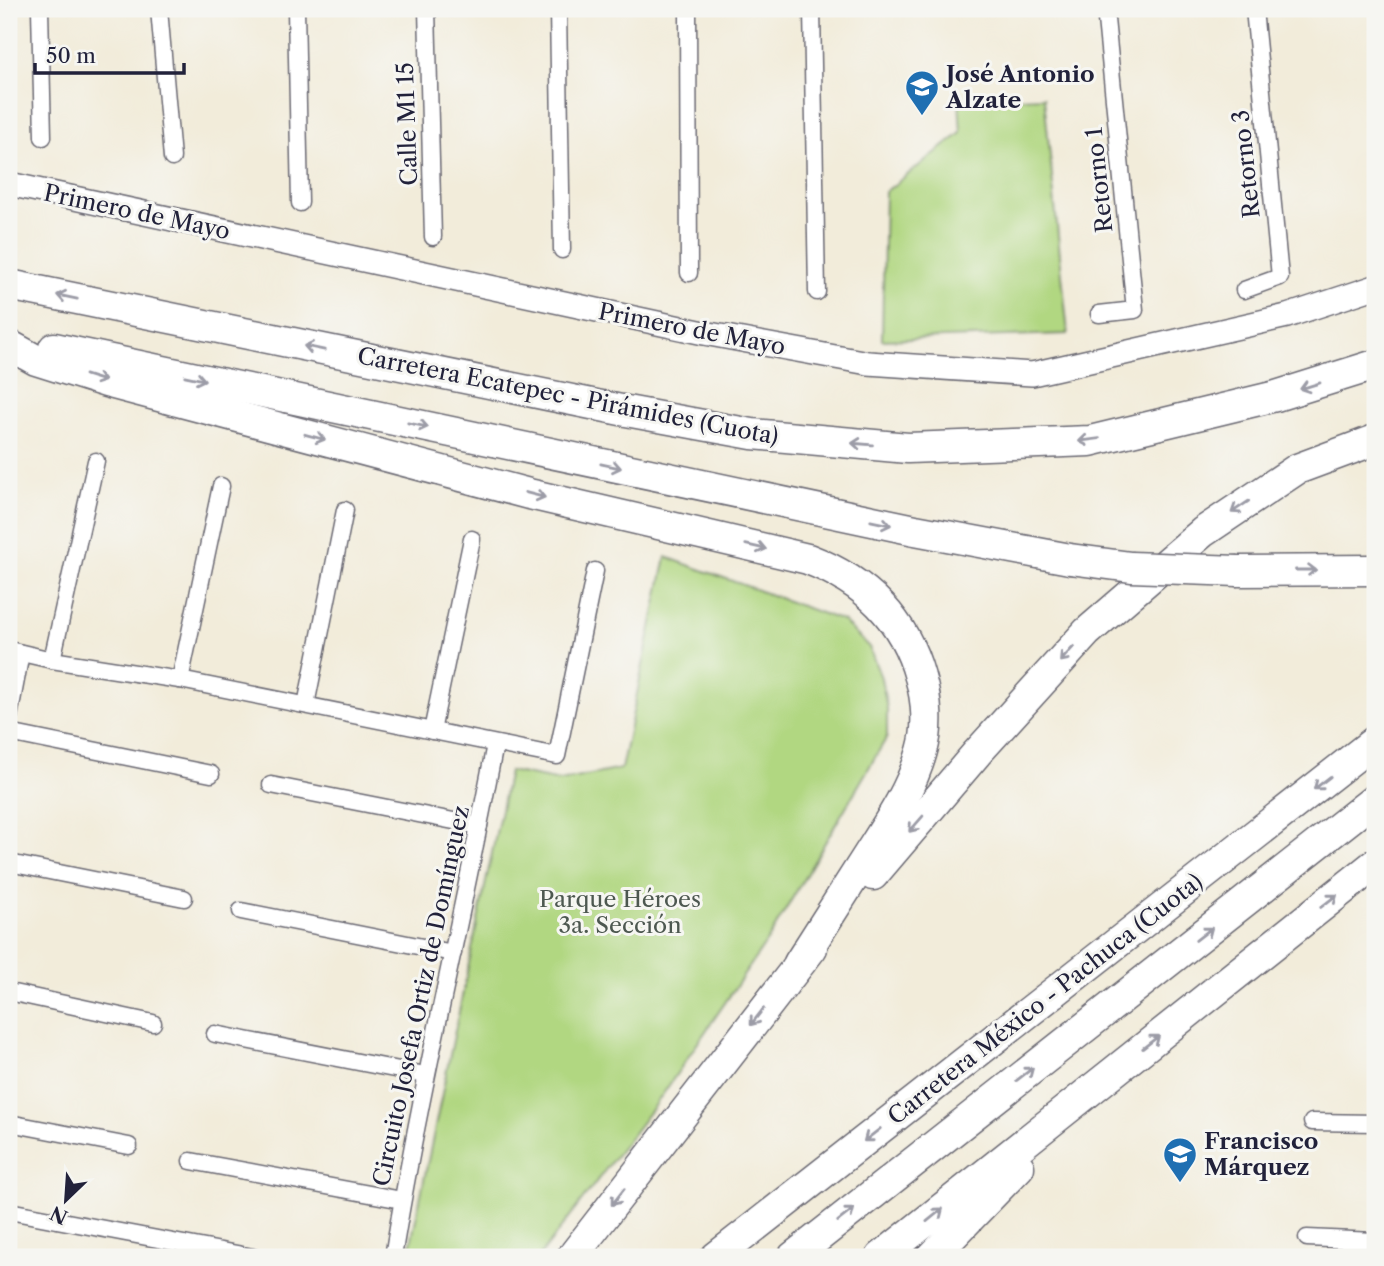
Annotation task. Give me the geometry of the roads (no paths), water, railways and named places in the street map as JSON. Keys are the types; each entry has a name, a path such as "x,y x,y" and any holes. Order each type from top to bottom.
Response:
{"highway":[{"name":"Carretera Ecatepec - Pirámides (Cuota)","path":"9,285 634,413 752,434 908,448 1090,441 1276,397 1375,365"},
{"path":"9,338 861,519 1070,559 1131,567 1238,571 1375,570"},
{"path":"9,345 36,360 106,382 529,494 808,559 833,569 855,583 882,605 904,634 914,654 926,696 923,748 902,800 799,963"},
{"path":"572,1257 799,963 977,753 1087,632 1203,532 1300,468 1375,424"},
{"path":"1300,468 1375,440"},
{"name":"Carretera México - Pachuca (Cuota)","path":"716,1257 1375,741"},
{"name":"Carretera México - Pachuca (Cuota)","path":"793,1257 1375,799"},
{"path":"881,1257 1375,864"},
{"path":"932,1257 1110,1074"}],"main road":[{"name":"Primero de Mayo","path":"9,184 690,330 867,363 1032,374 1287,316 1375,287"}],"street":[{"path":"40,9 43,137"},
{"path":"159,9 172,158"},
{"path":"296,9 300,203"},
{"name":"Calle M1 15","path":"426,9 433,237"},
{"path":"558,9 562,250"},
{"path":"688,9 689,273"},
{"path":"812,9 817,292"},
{"name":"Retorno 1","path":"1099,314 1135,310 1105,9"},
{"name":"Retorno 3","path":"1244,290 1280,277 1254,9"},
{"path":"52,660 96,461"},
{"path":"180,680 221,486"},
{"path":"306,705 345,510"},
{"path":"432,731 472,539"},
{"path":"9,717 15,651 52,660 180,680 557,756 595,570"},
{"path":"9,733 211,775"},
{"name":"Circuito Josefa Ortiz de Domínguez","path":"393,1257 422,1106 425,1075 480,826 495,744"},
{"path":"271,785 480,826"},
{"path":"9,863 184,898"},
{"path":"241,911 453,953"},
{"path":"9,992 153,1023"},
{"path":"215,1034 425,1075"},
{"path":"1312,1122 1375,1123"},
{"path":"9,1123 129,1146"},
{"path":"191,1161 402,1200"},
{"path":"9,1211 253,1257"},
{"path":"1307,1238 1375,1241"}],"place":[{"name":"José Antonio Alzate","path":"922,117"},
{"name":"Francisco Márquez","path":"1180,1184"}],"park label":[{"name":"Parque Héroes 3a. Sección","path":"620,912"}]}
